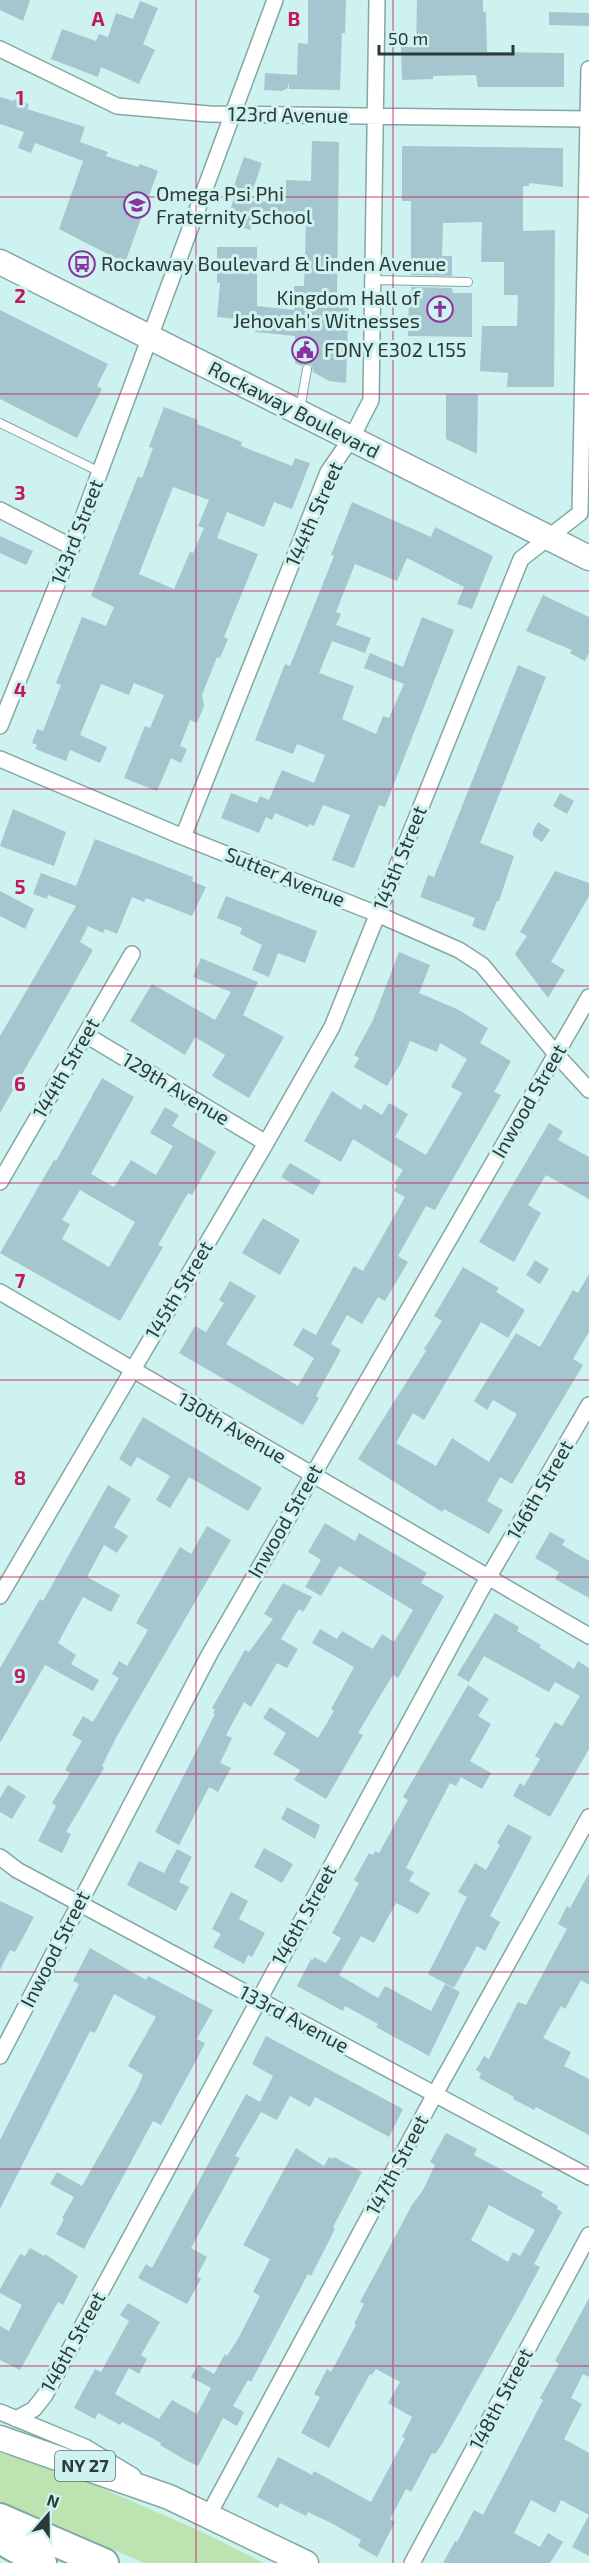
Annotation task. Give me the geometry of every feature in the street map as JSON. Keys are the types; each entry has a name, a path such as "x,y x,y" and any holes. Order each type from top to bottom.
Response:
{"highway":[{"path":"0,2518 104,2563"},
{"path":"0,2539 42,2563"}],"main road":[{"name":"Rockaway Boulevard","path":"0,261 589,558"},
{"name":"NY 27","path":"0,2438 169,2497 306,2563"}],"street":[{"name":"143rd Street","path":"0,726 72,547 275,0"},
{"name":"144th Street","path":"183,837 328,471 351,439 371,400 376,0"},
{"name":"123rd Avenue","path":"0,49 117,106 209,114 589,119"},
{"name":"145th Street","path":"0,1596 332,1027 521,559 580,513 589,69"},
{"path":"0,510 72,547"},
{"name":"Sutter Avenue","path":"0,759 459,950 482,965 556,1054 589,1089"},
{"name":"144th Street","path":"0,1182 132,954"},
{"name":"Inwood Street","path":"0,2056 78,1903 210,1655 312,1474 589,997"},
{"name":"129th Avenue","path":"86,1035 266,1143"},
{"name":"130th Avenue","path":"0,1292 589,1636"},
{"name":"146th Street","path":"16,2419 34,2409 45,2395 489,1577 589,1405"},
{"name":"147th Street","path":"208,2516 435,2094 589,1817"},
{"name":"133rd Avenue","path":"0,1857 17,1870 589,2177"},
{"name":"148th Street","path":"412,2563 589,2235"},
{"path":"0,2412 85,2447 169,2497"}],"lane":[{"path":"373,280 468,282"},
{"path":"300,413 307,369"},
{"path":"0,423 100,472"}],"green space":[{"path":"0,2453 58,2469 200,2531 264,2563 144,2563 32,2514 0,2503"}],"building":[{"path":"0,0 30,0 23,21 0,10"},
{"path":"308,0 346,0 340,90 289,89 289,83 287,89 281,91 264,90 265,73 297,75 298,43 308,44"},
{"path":"417,0 483,0 483,12 486,12 487,52 564,53 564,87 478,87 476,75 433,76 433,79 402,80 401,47 416,47"},
{"path":"140,1 158,8 143,44 155,50 139,84 101,67 98,77 51,59 62,29 96,41 99,34 108,37 116,13 133,19"},
{"path":"549,12 589,13 589,26 549,25"},
{"path":"0,97 14,101 15,99 29,104 27,109 85,127 80,142 108,152 106,156 158,171 125,263 59,229 83,161 35,143 31,153 18,148 24,132 0,124"},
{"path":"312,141 339,142 337,293 349,293 346,383 329,381 313,372 309,363 302,366 295,363 295,336 255,332 256,321 217,317 220,283 217,283 217,247 257,247 257,306 294,310 294,286 304,286 306,220 254,219 250,230 226,222 235,195 231,194 244,157 262,163 249,201 286,202 286,180 311,181"},
{"path":"402,146 563,148 563,187 529,183 529,186 523,186 523,231 555,230 554,387 507,387 508,373 480,371 482,326 517,326 518,295 504,295 504,262 481,262 482,222 443,223 442,256 452,256 452,276 411,275 411,201 402,201"},
{"name":"Kingdom Hall of Jehovah's Witnesses","path":"411,287 452,288 453,293 472,293 472,337 408,336"},
{"path":"0,310 108,364 97,386 102,389 77,438 0,399"},
{"path":"446,394 478,394 477,454 446,439"},
{"path":"164,407 198,420 197,424 242,442 241,446 292,466 295,458 310,463 292,509 274,502 264,527 227,512 217,538 258,554 224,637 228,639 220,658 217,657 202,695 204,706 197,723 190,720 180,746 187,749 181,763 171,758 157,791 124,778 145,726 150,728 164,695 134,683 129,695 101,684 80,735 107,747 100,763 70,750 66,761 35,749 37,745 32,743 37,729 43,731 61,685 56,683 82,617 106,626 114,607 91,596 138,476 142,478 153,448 149,447","holes":["173,487 209,500 198,526 204,528 193,553 190,552 174,589 139,574"]},
{"path":"352,502 431,537 435,527 493,556 472,609 457,604 464,587 407,558 397,581 355,564 336,612 341,614 336,625 371,638 365,653 332,641 319,673 354,686 342,719 376,734 383,716 389,718 404,684 364,668 370,653 403,667 422,617 454,630 385,807 379,805 354,868 332,860 350,815 323,805 314,826 309,824 308,827 275,813 272,820 266,817 259,833 221,818 231,793 257,803 260,796 269,800 282,770 314,783 325,755 297,744 293,754 255,740 285,664 290,666 334,556 331,555"},
{"path":"0,536 33,551 26,565 0,553"},
{"path":"543,595 589,617 589,653 585,661 570,653 572,650 526,631"},
{"path":"518,665 546,677 480,843 514,856 499,901 497,901 485,931 472,926 475,918 420,897 428,875 434,877"},
{"path":"560,793 574,801 567,814 553,806"},
{"path":"13,809 66,832 54,866 0,846"},
{"path":"538,822 550,830 542,842 533,836"},
{"path":"95,839 193,877 192,881 206,887 192,916 146,898 144,902 132,897 117,934 105,929 103,933 88,926 80,942 93,950 0,1113 0,1036 76,906 48,895 47,899 33,894 41,873 76,886"},
{"path":"555,871 589,883 589,896 551,962 565,970 548,998 515,954 527,936 520,932"},
{"path":"0,891 34,909 25,929 0,916"},
{"path":"226,896 317,931 305,963 278,953 269,977 252,970 262,945 240,934 242,928 217,918"},
{"path":"399,952 430,965 419,993 457,1009 488,1028 480,1043 511,1061 494,1092 501,1095 435,1210 426,1206 398,1256 408,1262 385,1301 378,1297 362,1324 347,1315 331,1344 341,1350 316,1396 319,1398 303,1425 179,1353 195,1326 206,1332 224,1303 219,1300 230,1281 256,1296 226,1344 298,1386 314,1358 293,1345 303,1328 316,1335 354,1266 363,1271 405,1197 394,1191 397,1185 394,1184 403,1170 353,1139 341,1162 304,1141 332,1091 361,1110 364,1104 382,1115 389,1103 408,1114 395,1137 426,1155 462,1093 451,1087 467,1059 440,1043 437,1052 410,1041 401,1063 387,1086 354,1067 359,1058 354,1055 373,1020"},
{"path":"201,958 258,982 243,1015 284,1037 249,1098 212,1076 225,1055 195,1037 185,1055 130,1021 152,984 215,1020 231,992 193,977"},
{"path":"102,1078 134,1097 91,1174 114,1187 131,1160 156,1175 173,1146 150,1133 165,1107 179,1115 172,1126 216,1152 192,1195 188,1193 158,1245 163,1247 120,1321 0,1253 54,1160 56,1161","holes":["80,1190 135,1222 109,1267 62,1239 70,1224 62,1220"]},
{"path":"549,1123 563,1131 558,1140 589,1157 589,1199 546,1175 528,1205 541,1213 514,1262 479,1242"},
{"path":"290,1163 321,1181 313,1195 281,1177"},
{"path":"263,1218 300,1240 280,1275 242,1253"},
{"path":"535,1260 549,1269 540,1284 526,1275"},
{"path":"463,1267 499,1288 496,1292 525,1310 508,1338 481,1322 424,1420 413,1413 396,1443 436,1466 452,1438 489,1462 517,1414 493,1400 487,1410 474,1401 516,1333 540,1347 573,1290 578,1293 589,1274 589,1332 573,1359 583,1365 512,1484 500,1477 487,1501 503,1510 489,1534 444,1509 442,1512 358,1459 426,1351 424,1349 442,1321 434,1316"},
{"path":"143,1417 262,1488 248,1511 189,1477 170,1508 156,1500 170,1476 137,1457 131,1467 119,1459"},
{"path":"108,1485 131,1499 114,1527 128,1536 117,1553 104,1545 87,1577 120,1595 111,1612 83,1597 58,1643 76,1655 71,1664 99,1680 93,1691 45,1665 0,1743 0,1668 40,1599 43,1601"},
{"path":"325,1523 355,1541 359,1533 427,1573 421,1583 444,1596 398,1678 393,1675 358,1733 363,1735 326,1799 294,1780 300,1770 273,1754 286,1733 263,1718 270,1707 318,1738 334,1711 331,1709 354,1667 312,1643 320,1629 337,1639 342,1631 373,1649 382,1634 394,1642 413,1610 339,1566 321,1596 305,1587 321,1560 308,1552"},
{"path":"207,1526 231,1540 117,1736 102,1766 104,1768 66,1832 71,1834 62,1853 38,1841 56,1806 52,1803 70,1773 65,1770 82,1741 72,1735 83,1716 93,1722 119,1678 112,1674 119,1661 127,1666 148,1630 136,1623 180,1547 191,1554"},
{"path":"550,1532 565,1540 562,1545 589,1561 589,1598 555,1579 559,1572 535,1558"},
{"path":"283,1583 312,1597 303,1612 299,1609 281,1639 298,1649 287,1668 277,1663 251,1707 244,1702 226,1735 232,1738 220,1763 231,1768 218,1792 209,1787 179,1845 155,1832 215,1714 212,1708 245,1650 249,1652 273,1619 264,1614"},
{"path":"495,1613 519,1627 517,1631 574,1669 578,1661 589,1668 589,1749 550,1817 513,1796 520,1783 524,1786 540,1759 535,1756 555,1722 562,1726 580,1696 555,1682 549,1692 484,1656 469,1682 457,1675"},
{"path":"468,1685 489,1699 478,1716 491,1724 470,1761 491,1773 482,1789 461,1777 456,1786 450,1783 406,1868 414,1872 409,1881 430,1893 418,1914 396,1903 374,1943 361,1936 339,1975 378,1998 385,1986 431,2011 445,1984 460,1992 429,2056 376,2027 378,2024 345,2006 343,2011 297,1986 311,1959 313,1960 314,1957 326,1963 341,1938 332,1933 359,1883 354,1880 369,1853 373,1855 375,1851 379,1853 408,1800 403,1797"},
{"path":"8,1785 26,1796 12,1819 0,1812 0,1798"},
{"path":"287,1807 320,1825 315,1839 281,1819"},
{"path":"508,1824 532,1837 490,1916 500,1922 485,1951 477,1946 454,1988 428,1974 467,1897 458,1892 475,1863 486,1870 500,1845 497,1843"},
{"path":"264,1848 293,1864 282,1883 254,1867"},
{"path":"177,1849 192,1857 179,1882 189,1887 176,1911 127,1885 139,1861 164,1873"},
{"path":"589,1873 589,1985 581,1980 565,2009 561,2006 543,2038 571,2052 564,2066 589,2079 589,2135 536,2107 534,2110 513,2099 514,2097 479,2078 481,2073 476,2070 484,2056 489,2059 518,2002 526,2005 567,1929 558,1924 567,1906 570,1908"},
{"path":"231,1892 248,1901 239,1919 265,1933 252,1957 248,1955 244,1964 213,1947 221,1934 212,1929"},
{"path":"0,1901 34,1917 15,1952 10,1950 0,1970"},
{"path":"90,1948 146,1980 148,1976 213,2010 197,2039 205,2043 198,2057 161,2125 153,2121 84,2249 56,2234 74,2197 50,2184 57,2172 82,2186 137,2089 143,2075 128,2066 156,2017 114,1994 95,2033 90,2031 0,2209 0,2140 79,1984 73,1981"},
{"path":"266,2036 403,2109 389,2137 315,2097 310,2107 290,2096 277,2120 261,2112 235,2156 240,2158 191,2248 207,2257 197,2276 201,2279 187,2304 138,2278 146,2264 152,2268 246,2094 260,2102 273,2076 252,2064"},
{"path":"446,2133 477,2149 474,2155 543,2192 541,2196 558,2206 557,2209 562,2212 534,2264 540,2267 524,2297 442,2444 435,2454 432,2453 411,2492 406,2489 390,2519 395,2522 377,2557 358,2546 361,2540 333,2524 308,2512 306,2516 280,2503 278,2508 257,2497 278,2457 312,2475 314,2471 371,2502 405,2438 402,2437 412,2417 388,2403 400,2382 376,2369 372,2375 370,2374 329,2448 301,2433 320,2397 314,2394 327,2369 331,2372 356,2325 354,2324 364,2304 360,2302 435,2165 430,2162","holes":["489,2205 535,2230 520,2256 513,2252 508,2262 471,2240"]},
{"path":"296,2148 324,2166 329,2157 333,2159 334,2157 362,2172 333,2227 335,2229 311,2276 308,2274 251,2382 248,2380 233,2406 244,2412 237,2426 223,2418 198,2466 122,2422 120,2425 98,2413 95,2419 74,2408 95,2369 101,2372 129,2321 120,2315 128,2303 160,2322 141,2355 147,2359 139,2374 129,2368 115,2394 159,2419 172,2400 197,2414 211,2388 191,2377 198,2365 214,2374 225,2354 227,2356 238,2339 260,2296 253,2292 270,2259 243,2245"},
{"path":"30,2248 44,2256 45,2254 78,2276 63,2305 58,2302 20,2370 0,2360 0,2326 9,2331 22,2305 0,2293 0,2289 20,2254 25,2256"},
{"path":"589,2298 589,2377 583,2374 571,2398 582,2404 564,2439 589,2453 589,2515 561,2500 555,2513 531,2500 514,2533 540,2547 548,2533 563,2542 550,2563 443,2563 474,2510 483,2515 543,2400 540,2398 559,2364 555,2361"},
{"path":"589,2515 589,2556 572,2547"}],"place":[{"name":"Omega Psi Phi Fraternity School","path":"137,205"},
{"name":"Rockaway Boulevard & Linden Avenue","path":"82,264"},
{"name":"Kingdom Hall of Jehovah's Witnesses","path":"440,309"},
{"name":"FDNY E302 L155","path":"305,350"}]}
